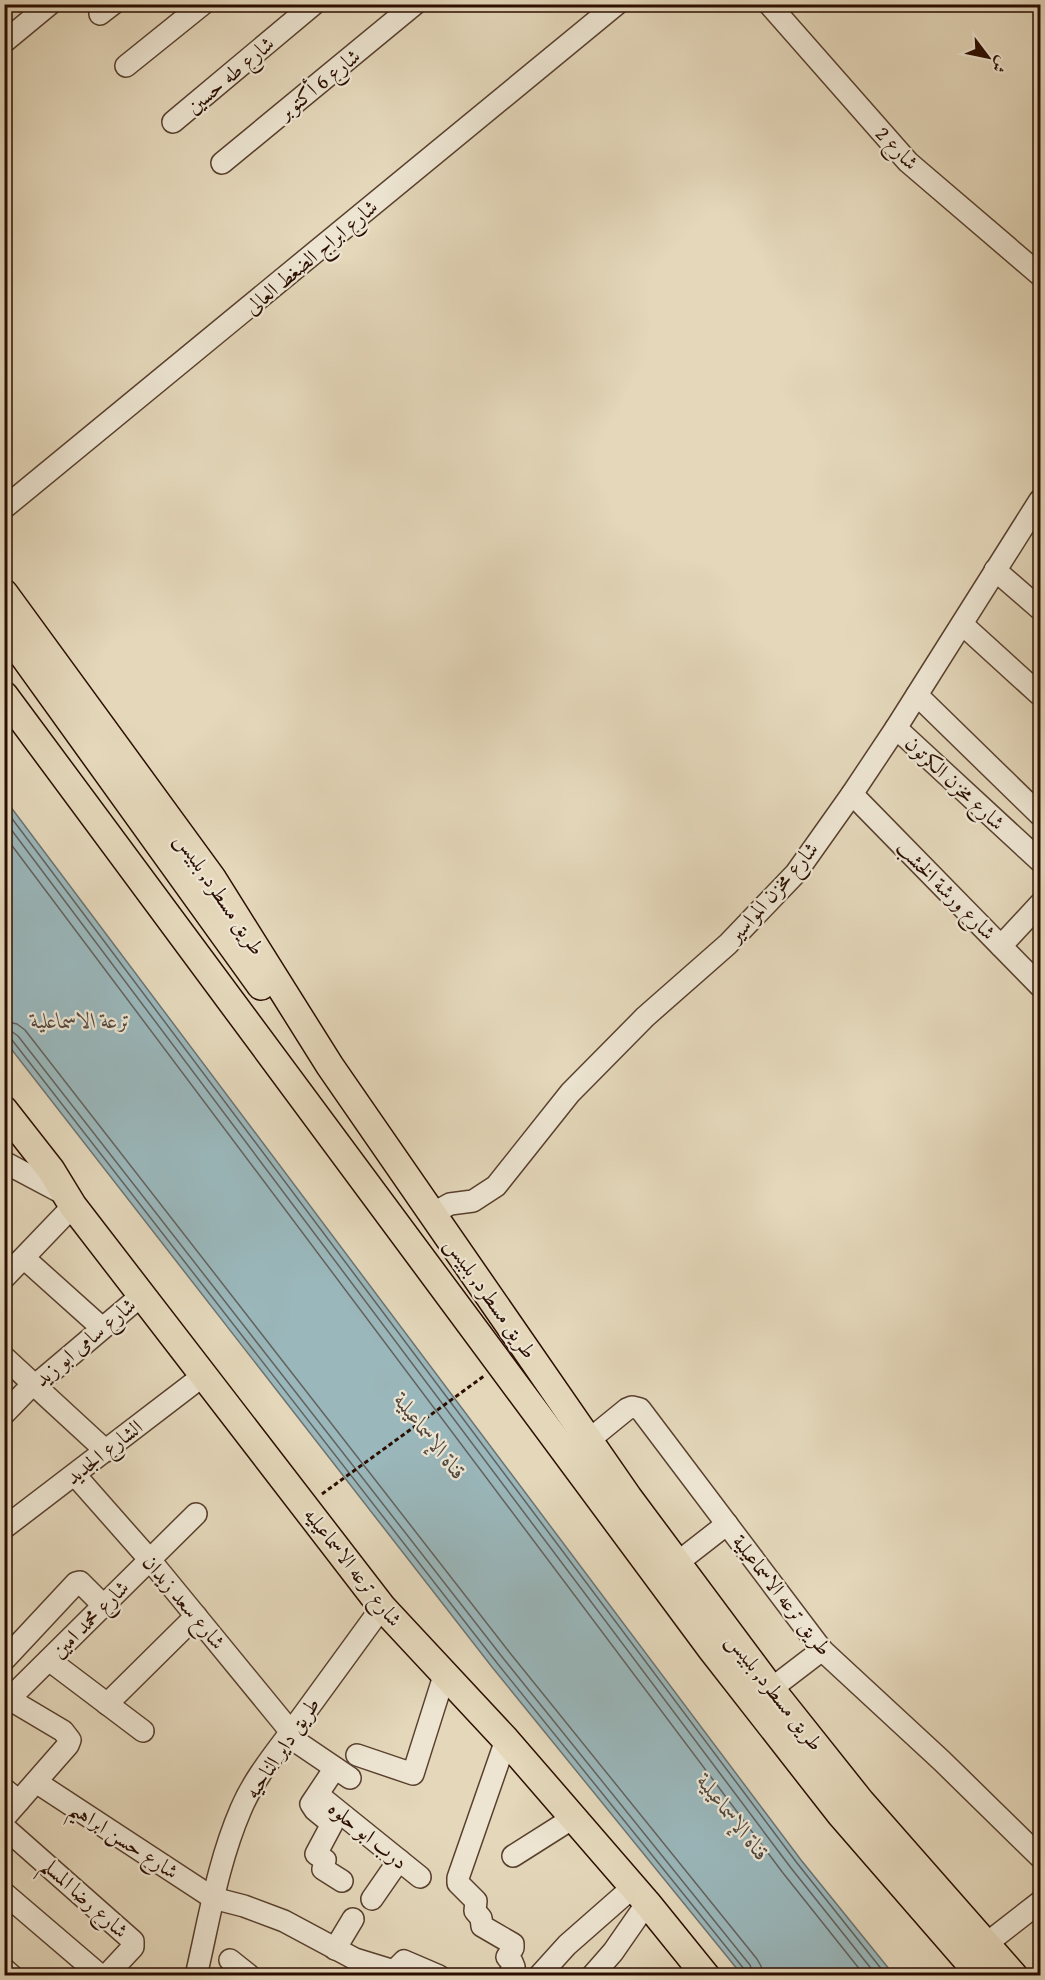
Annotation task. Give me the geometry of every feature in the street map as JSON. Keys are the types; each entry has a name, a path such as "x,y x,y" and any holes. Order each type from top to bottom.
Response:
{"main road":[{"name":"طريق مسطرد, بلبيس","path":"4,593 212,878 330,1066 677,1563 771,1689 861,1802 1014,1976"},
{"path":"4,629 269,997 330,1066"},
{"name":"طريق مسطرد, بلبيس","path":"4,695 712,1650 842,1815 981,1976"},
{"path":"4,1110 51,1170 70,1201"},
{"path":"4,1141 51,1170"},
{"name":"شارع ترعه الاسماعيليه","path":"70,1201 382,1607 506,1740 640,1895 706,1976"}],"street":[{"path":"4,42 51,4"},
{"path":"126,66 204,4"},
{"name":"شارع طه حسين","path":"173,122 314,4"},
{"name":"شارع 6 أكتوبر","path":"222,163 415,4"},
{"name":"شارع ابراج الضغط العالى","path":"4,508 617,4"},
{"name":"شارع 2","path":"778,8 902,155 1041,275"},
{"name":"شارع مخزن المواسير","path":"432,1214 450,1204 473,1201 496,1186 570,1093 645,1017 728,944 796,873 852,795 995,570 1037,512"},
{"path":"995,570 1041,609"},
{"path":"962,624 1041,695"},
{"path":"917,695 1041,814"},
{"name":"شارع مخزن الكرتون","path":"896,728 1041,861"},
{"name":"شارع ورشة الخشب","path":"852,795 1040,986"},
{"path":"1001,946 1041,903"},
{"name":"شارع ترعه الاسماعيليه","path":"4,1162 70,1201"},
{"path":"4,1278 24,1258 70,1201"},
{"path":"24,1258 102,1328"},
{"name":"شارع سامى ابو زيد","path":"4,1414 34,1384 142,1295"},
{"path":"4,1357 106,1451"},
{"name":"الشارع الجديد","path":"4,1528 204,1375"},
{"name":"طريق ترعه الاسماعيلية","path":"589,1440 627,1409 636,1407 640,1409 822,1650 1041,1857"},
{"name":"شارع سعد زيدان","path":"75,1475 150,1560 289,1734 343,1773"},
{"name":"شارع محمد امين","path":"7,1698 49,1660 196,1514"},
{"path":"677,1563 727,1524"},
{"path":"4,1660 76,1583 81,1583 104,1606"},
{"name":"طريق داير الناحيه","path":"196,1976 213,1898 232,1834 249,1792 382,1607"},
{"path":"107,1704 196,1616"},
{"path":"771,1689 822,1650"},
{"path":"49,1660 143,1731"},
{"path":"357,1755 413,1773 444,1676"},
{"path":"4,1818 12,1795 36,1782 70,1740 66,1733 7,1698"},
{"path":"506,1740 458,1883 476,1901 475,1911 481,1918 482,1926 513,1944 507,1957 514,1965 508,1976"},
{"name":"درب ابو حلوه","path":"342,1881 323,1869 325,1860 316,1854 332,1825 312,1808 311,1802 316,1794 343,1773"},
{"name":"شارع حسن ابراهيم","path":"36,1782 213,1898 244,1906 284,1921 335,1949 352,1967 396,1973"},
{"name":"درب ابو حلوه","path":"316,1794 420,1877"},
{"path":"513,1856 573,1818"},
{"name":"شارع رضا المسلم","path":"4,1827 134,1943 134,1947 106,1976"},
{"path":"372,1899 399,1860"},
{"path":"4,1893 101,1976"},
{"path":"539,1976 567,1945 640,1895"},
{"path":"592,1976 613,1952 640,1895"},
{"path":"986,1944 1041,1902"},
{"path":"335,1949 353,1919"},
{"path":"230,1960 250,1976"},
{"path":"396,1973 401,1962 404,1961 439,1976"},
{"path":"4,1969 12,1976"}],"path":[{"path":"336,1483 476,1381"}],"water":[{"name":"ترعة الاسماعلية","path":"4,798 801,1860 894,1975 742,1975 492,1667 5,1041"}],"water label":[{"name":"قناة الإسماعيلية","path":"431,1436"},
{"name":"قناة الإسماعيلية","path":"734,1817"}]}
